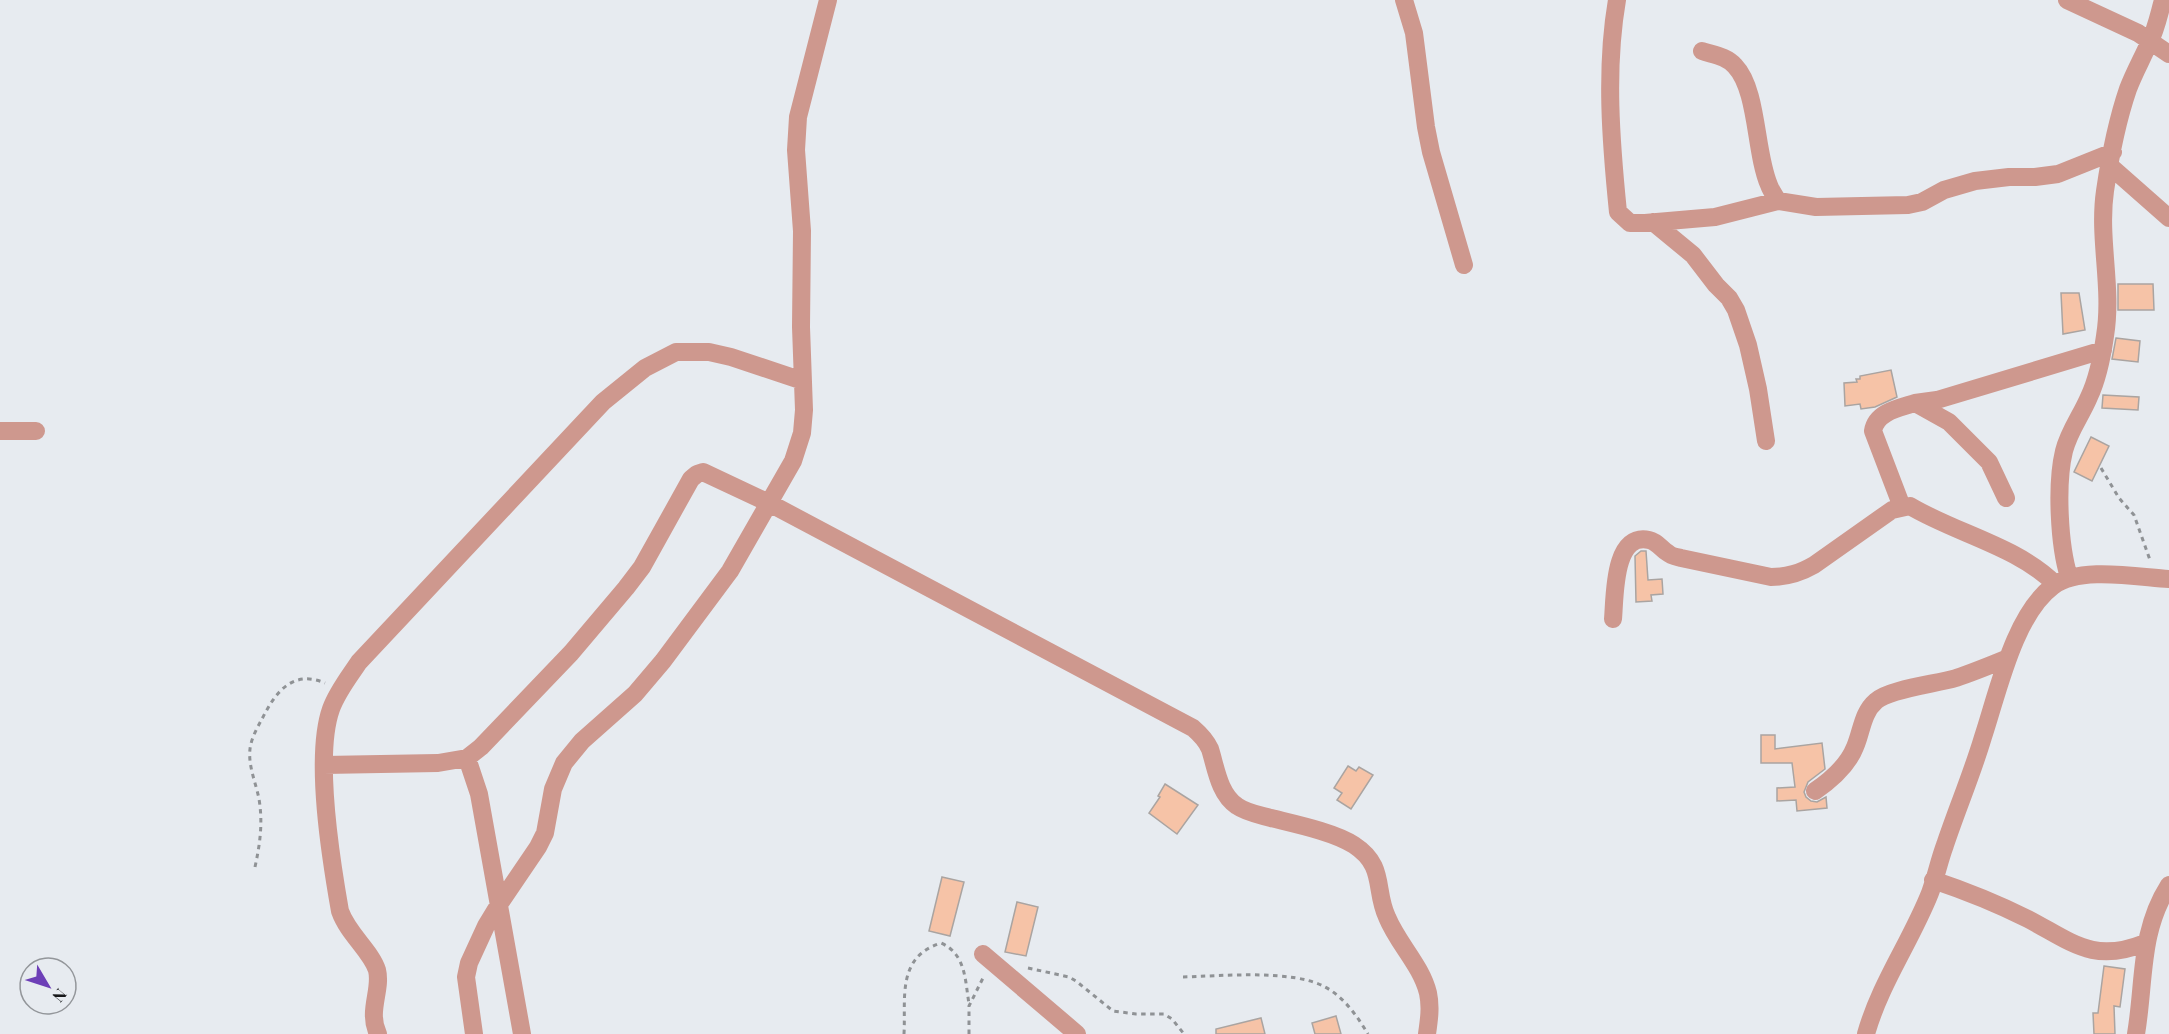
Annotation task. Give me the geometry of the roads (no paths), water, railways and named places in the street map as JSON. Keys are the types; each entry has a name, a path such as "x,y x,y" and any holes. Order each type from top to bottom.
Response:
{"street":[{"path":"474,1034 466,977 468,970 486,926 538,848 545,833 553,789 564,763 582,741 635,694 663,661 730,571 793,461 802,433 803,381 802,231 796,150 798,117 828,0"},
{"path":"1404,0 1414,33 1431,152 1464,265"},
{"path":"1617,0 1613,20 1611,141 1618,212 1630,223 1714,217 1778,201 1816,207 1908,205 1922,202 1944,190 1975,181 2058,174 2111,159"},
{"path":"2067,0 2138,33 2169,54"},
{"path":"2062,581 2060,505 2064,450 2074,423 2088,399 2098,373 2103,350 2109,290 2102,224 2111,159 2127,91 2150,42 2163,0"},
{"path":"1702,51 1724,57 1741,73 1748,89 1769,184 1778,201"},
{"path":"2111,159 2169,218"},
{"path":"1653,222 1693,255 1729,298 1736,310 1748,345 1766,441"},
{"path":"1902,507 1873,431 1874,424 1879,417 1896,409 1937,400 2103,350"},
{"path":"378,1034 374,1026 377,972 374,963 345,923 340,911 331,851 324,765 327,727 331,710 341,689 359,662 548,460 603,402 645,368 676,352 709,352 803,381"},
{"path":"1915,404 1948,423 1989,462 2006,498"},
{"path":"0,430 36,431"},
{"path":"324,765 438,763 467,759 571,653 620,596 642,567 682,493 696,474 703,472 769,503 1193,728 1204,739 1219,781 1235,805 1248,812 1313,828 1353,845 1370,860 1379,876 1386,915 1398,941 1416,965 1424,982 1429,995 1430,1014 1427,1034"},
{"path":"1613,619 1619,562 1624,551 1632,543 1643,539 1653,541 1667,553 1681,558 1771,577 1786,577 1801,573 1814,565 1875,521 1902,507 1910,506 1946,525 1978,537 2062,581"},
{"path":"1866,1034 1872,1014 1911,934 1933,880 1983,739 2008,658 2033,608 2042,596 2062,581 2095,575 2163,579"},
{"path":"1815,791 1836,774 1851,755 1864,717 1870,707 1882,696 1956,678 2008,658"},
{"path":"467,759 480,794 522,1034"},
{"path":"1933,880 1965,891 2028,919 2078,947 2103,951 2134,947 2145,943"},
{"path":"2136,1034 2145,943 2157,906 2169,885"},
{"path":"988,958 1077,1034"}]}
